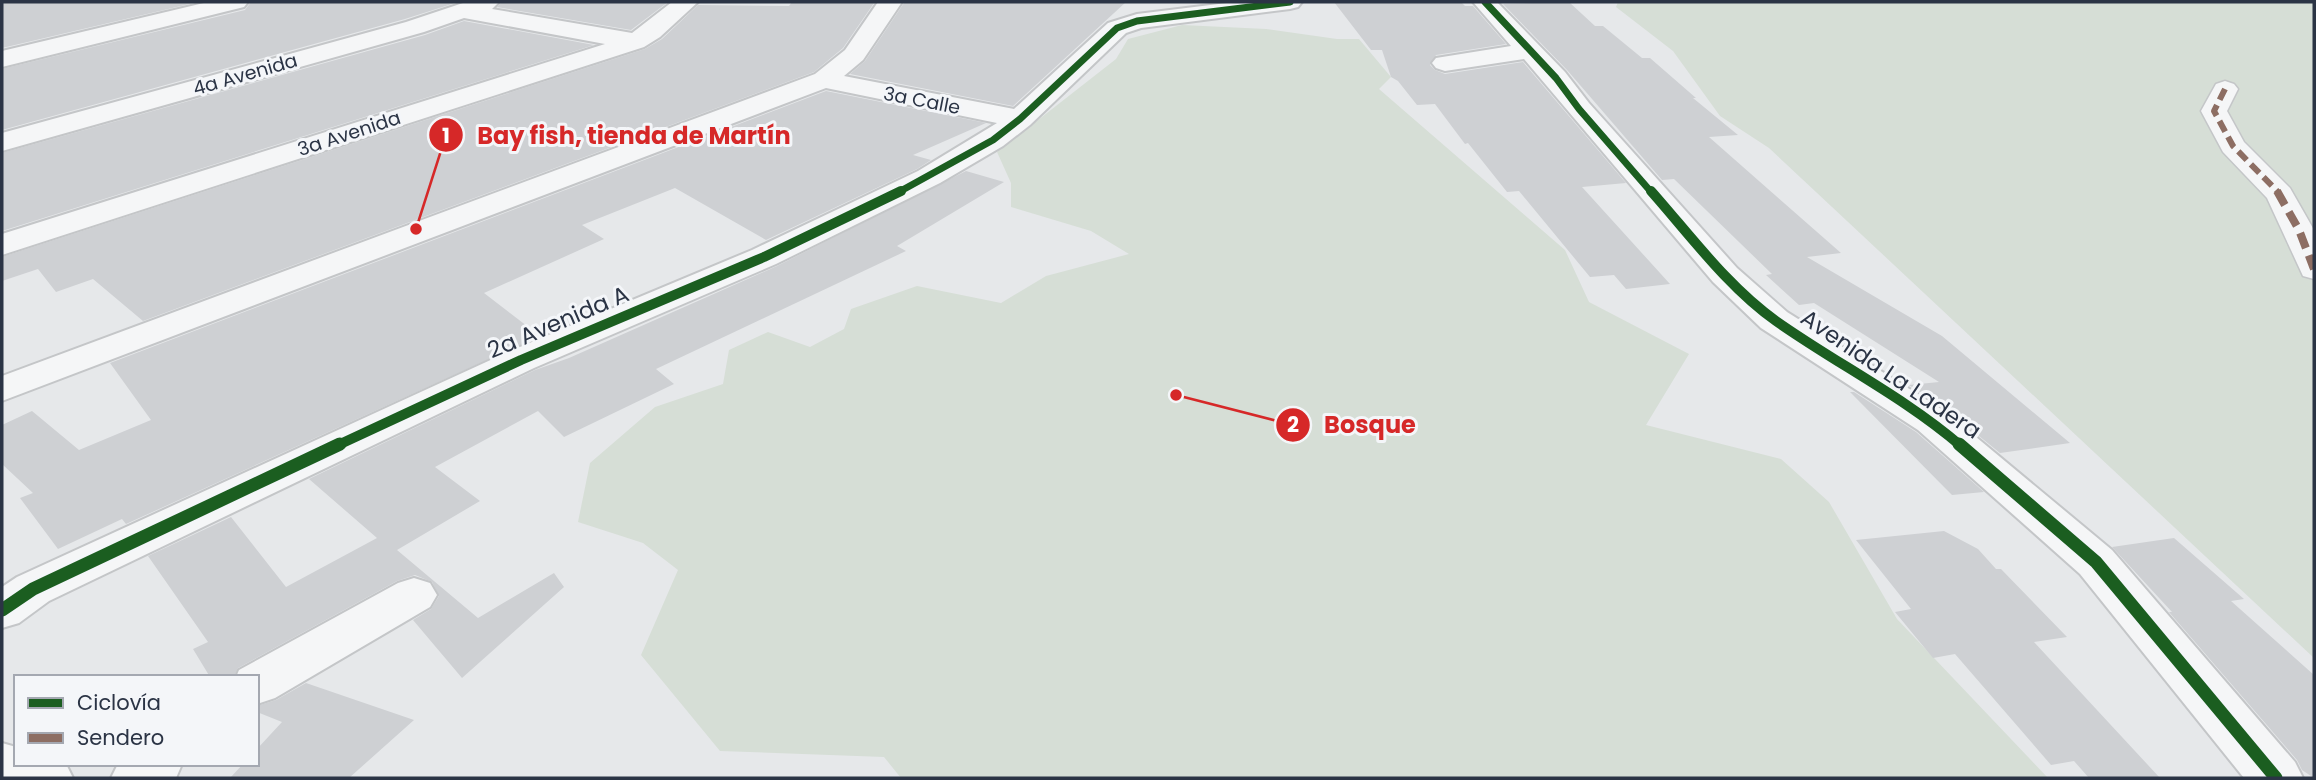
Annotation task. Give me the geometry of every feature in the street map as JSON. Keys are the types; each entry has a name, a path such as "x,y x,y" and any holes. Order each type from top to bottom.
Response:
{"street":[{"path":"2,59 236,2"},
{"name":"3a Avenida","path":"2,244 635,42 686,2"},
{"path":"2,389 824,80 854,55 890,2"},
{"name":"2a Avenida A","path":"2,610 33,589 496,371 764,257 929,177 993,140 1020,119 1116,28 1137,21 1290,2"},
{"name":"Avenida La Ladera","path":"1485,2 1556,78 1579,109 1734,284 1774,320 1932,421 2096,562 2276,778"},
{"path":"477,6 635,42"},
{"name":"4a Avenida","path":"2,142 477,6"},
{"path":"1446,63 1530,51"},
{"name":"3a Calle","path":"824,80 1020,119"},
{"path":"2225,89 2214,111 2233,146 2280,194 2299,230 2314,269"},
{"path":"259,683 415,595"},
{"path":"2,766 46,778"},
{"path":"138,778 153,766"}],"shaded area":[{"path":"1618,2 2314,2 2314,658 1769,148 1720,116 1673,51 1616,7"},
{"path":"1182,25 1266,29 1337,39 1359,39 1391,77 1379,89 1565,250 1589,302 1689,354 1646,425 1781,459 1829,502 1897,619 2048,778 901,778 884,757 720,751 641,655 678,570 643,543 578,522 590,463 655,407 723,384 729,350 768,332 810,347 844,329 851,309 917,286 1001,303 1046,276 1129,254 1091,231 1011,207 1011,183 997,152 1116,59 1128,39"}],"building":[{"path":"2,2 198,2 2,48"},
{"path":"251,2 458,2 2,130 2,69 245,10"},
{"path":"502,2 668,2 631,30 497,7"},
{"path":"792,2 874,3 843,48 814,72 143,321 93,279 56,292 38,269 2,281 2,257 645,49 662,39 698,5 789,6"},
{"path":"1126,2 1013,106 850,74 865,61 904,3"},
{"path":"1334,2 1461,2 1465,6 1473,6 1506,44 1436,55 1430,65 1445,74 1523,62 1626,183 1582,187 1670,284 1626,289 1614,275 1590,277 1519,191 1507,192 1468,143 1465,144 1435,104 1417,105 1398,81 1391,77 1382,50 1371,50"},
{"path":"1569,2 1595,26 1603,26 1642,58 1650,58 1738,135 1709,137 1841,253 1807,257 1942,336 2070,443 2000,453 1947,410 1909,385 1939,382 1814,303 1799,305 1766,275 1772,274 1674,179 1662,180 1567,70 1503,4"},
{"path":"464,21 594,45 2,231 2,153 425,35"},
{"path":"826,91 986,123 913,155 931,160 917,169 766,240 675,188 582,225 604,239 484,293 540,336 126,524 122,519 58,549 20,498 33,493 2,464 2,425 32,411 79,450 151,420 110,363"},
{"path":"966,171 1004,182 897,246 906,251 656,369 674,384 564,437 538,411 435,467 480,501 397,550 478,618 554,573 564,587 462,678 413,620 431,609 439,596 432,582 415,575 397,581 238,668 235,675 209,675 193,649 208,642 148,556 231,517 286,587 377,538 309,479 535,370 569,358 777,266"},
{"path":"1850,392 1916,432 1984,492 1952,495"},
{"path":"1944,531 1978,549 2067,637 2034,642 2160,778 2089,778 2074,761 2051,765 1955,654 1933,658 1895,612 1911,609 1856,540"},
{"path":"2174,538 2244,599 2231,601 2314,675 2314,778 2302,770 2297,760 2169,612 2172,612 2112,547"},
{"path":"306,683 414,720 349,778 230,778 241,766 259,766 259,747 282,722 259,713 259,705 276,700"}],"marked path":[{"path":"2225,89 2214,111 2233,146 2280,194 2299,230 2314,269"}],"cycle path":[{"path":"2,610 33,589 233,494 521,360 764,257 929,177 993,140 1020,119 1117,28 1137,21 1290,2"},
{"path":"1485,2 1556,78 1579,109 1725,275 1774,320 1932,421 2096,562 2276,778"}],"place":[{"name":"Bay fish, tienda de Martín","path":"416,229"},
{"name":"Bosque","path":"1176,395"}]}
